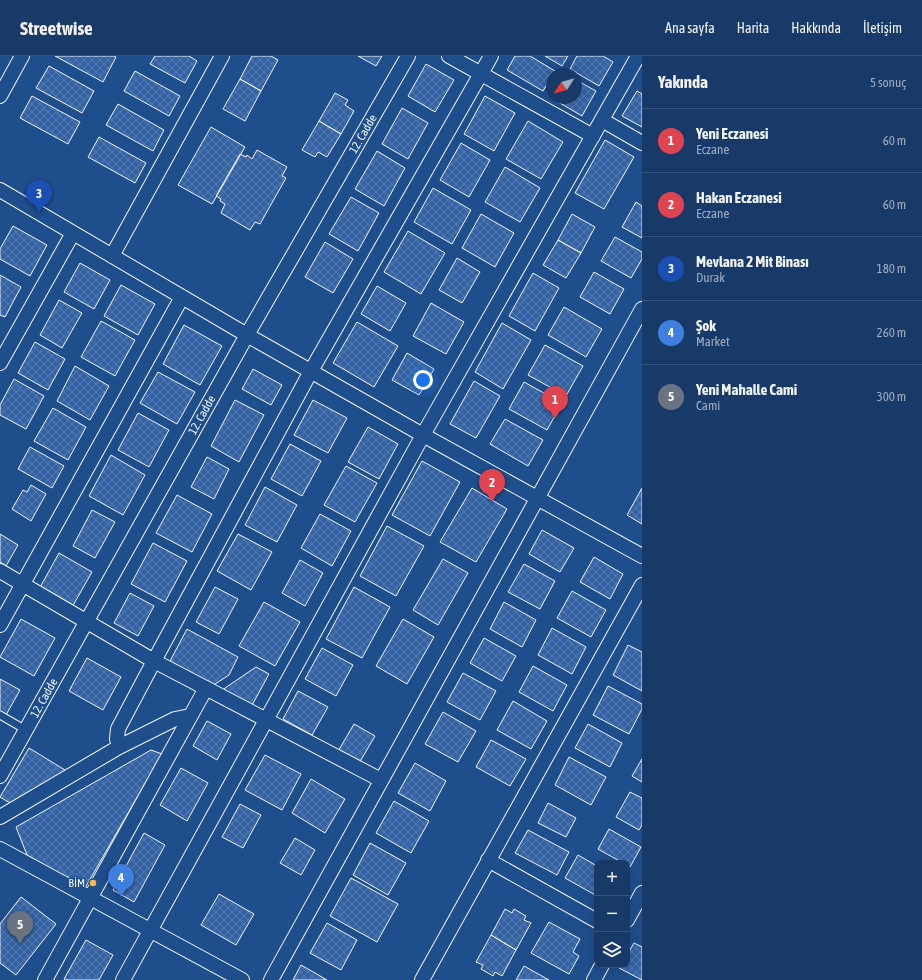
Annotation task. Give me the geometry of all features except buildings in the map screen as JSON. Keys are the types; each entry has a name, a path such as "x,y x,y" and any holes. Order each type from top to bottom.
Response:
{"street":[{"path":"0,96 22,56"},
{"path":"112,256 222,56"},
{"name":"12. Cadde","path":"0,776 247,335 408,56"},
{"path":"448,56 593,136"},
{"path":"119,747 117,739 118,729 154,660 311,371 491,56"},
{"path":"123,980 423,435 638,56"},
{"path":"602,120 642,143"},
{"path":"0,190 247,335 423,435 642,556"},
{"path":"0,363 72,233"},
{"path":"0,625 182,297"},
{"path":"271,980 642,309"},
{"path":"0,571 154,660 381,780"},
{"path":"422,980 642,585"},
{"path":"45,980 206,688"},
{"path":"0,818 119,747 175,719 185,717 190,718"},
{"path":"0,849 242,980"},
{"path":"488,860 594,920"},
{"path":"630,915 642,893"},
{"path":"594,980 600,968"}],"lane":[{"path":"0,715 26,730"}],"place":[{"name":"Mevlana 2 Mit Binası","path":"39,213"},
{"name":"Yeni Eczanesi","path":"555,419"},
{"name":"Hakan Eczanesi","path":"492,502"},
{"name":"BİM","path":"93,883"},
{"name":"Şok","path":"121,897"},
{"name":"Yeni Mahalle Cami","path":"20,944"}]}
